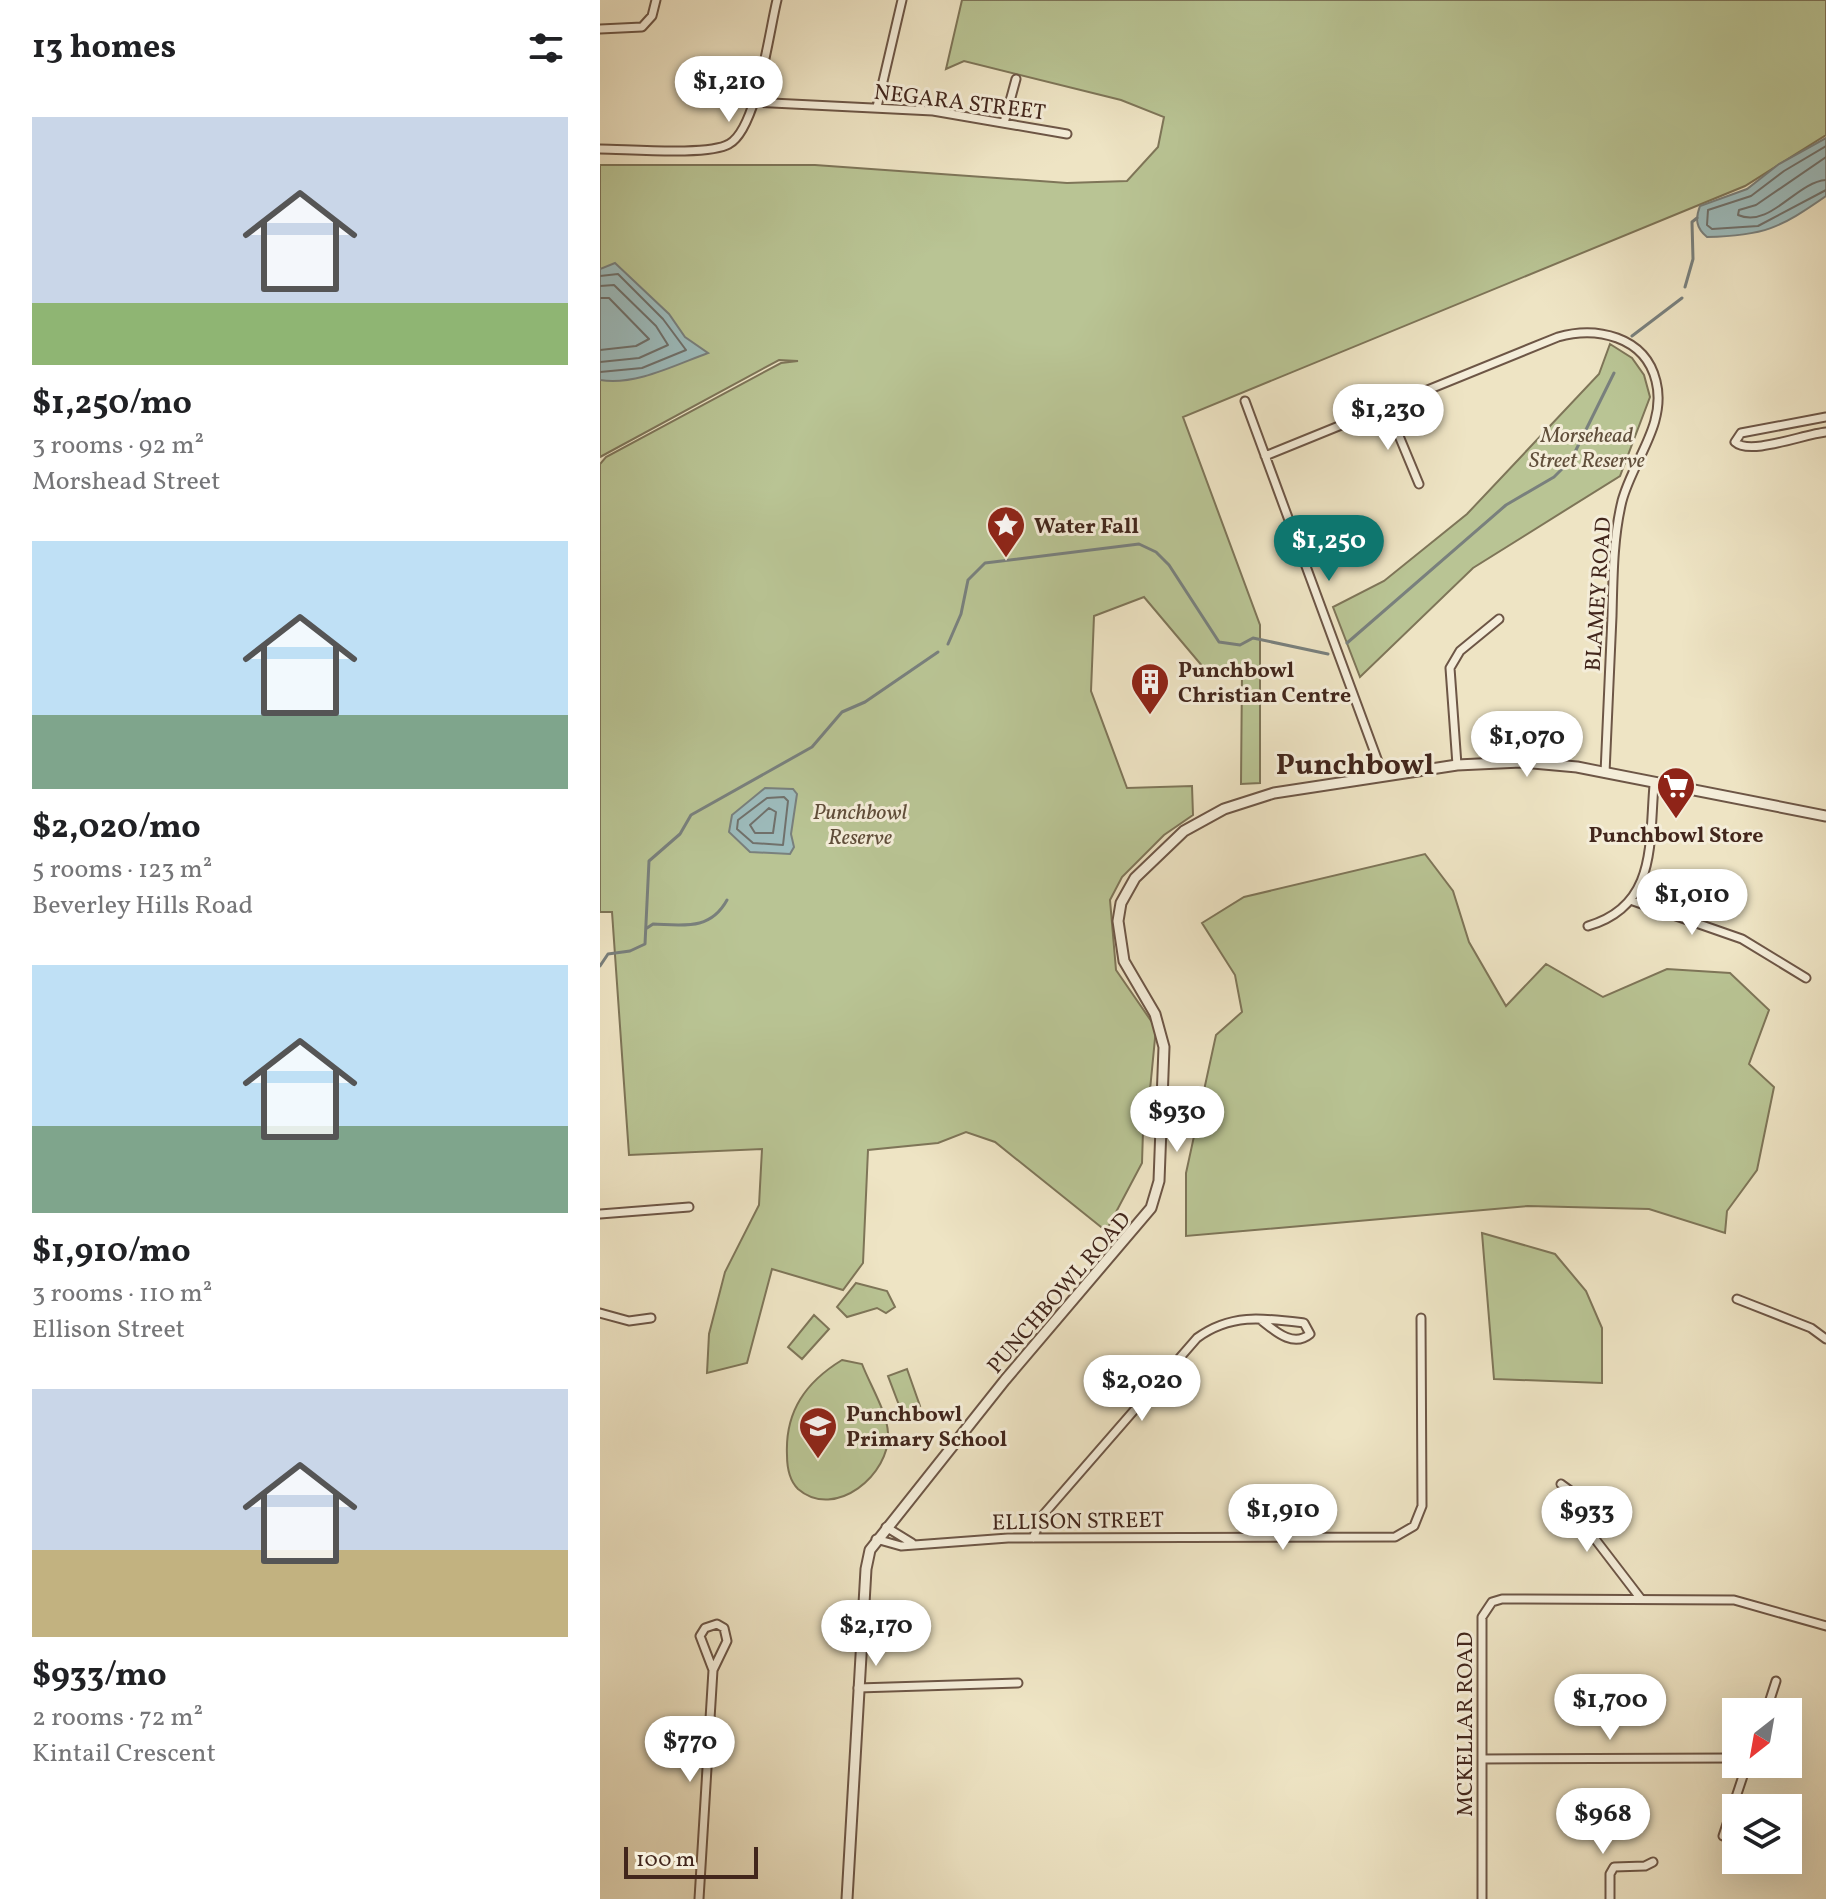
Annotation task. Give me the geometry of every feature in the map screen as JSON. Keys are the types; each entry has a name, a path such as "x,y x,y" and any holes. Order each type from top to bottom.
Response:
{"street":[{"path":"600,29 642,27 652,16 656,0"},
{"path":"600,149 727,146 743,132 777,0"},
{"path":"877,107 902,0"},
{"path":"1004,123 1016,79"},
{"name":"NEGARA STREET","path":"753,102 933,111 1067,134"},
{"name":"BLAMEY ROAD","path":"1265,456 1577,332 1612,335 1631,346 1656,378 1660,406 1630,478 1616,533 1605,773"},
{"path":"1245,401 1383,775"},
{"path":"1387,407 1419,484"},
{"path":"1826,417 1741,433 1735,442 1740,446 1756,448 1826,432"},
{"path":"1457,765 1450,668 1460,651 1499,619"},
{"name":"PUNCHBOWL ROAD","path":"847,1899 866,1569 876,1539 1090,1277 1141,1224 1154,1200 1160,1170 1164,1047 1155,1014 1120,950 1118,921 1129,887 1174,840 1215,813 1256,797 1457,765 1538,762 1826,816"},
{"path":"1588,926 1605,921 1633,901 1650,845 1654,785"},
{"path":"1633,901 1742,939 1806,978"},
{"path":"600,1214 689,1207"},
{"path":"1737,1299 1811,1328 1826,1339"},
{"path":"600,1313 629,1321 651,1318"},
{"path":"1033,1538 1043,1515 1188,1346 1223,1322 1243,1318 1304,1323 1310,1334 1303,1339 1287,1338 1261,1320"},
{"name":"ELLISON STREET","path":"876,1539 889,1546 1033,1538 1395,1537 1406,1532 1419,1518 1422,1506 1421,1318"},
{"path":"1561,1484 1579,1491 1595,1539 1641,1599"},
{"path":"886,1527 914,1543"},
{"name":"MCKELLAR ROAD","path":"1482,1899 1482,1617 1486,1607 1502,1599 1734,1600 1826,1626"},
{"path":"699,1899 713,1670 727,1641 724,1628 717,1624 705,1628 700,1636 713,1670"},
{"path":"1771,1698 1776,1681"},
{"path":"858,1688 1018,1683"},
{"path":"1482,1759 1722,1758"},
{"path":"1610,1899 1610,1874 1614,1867 1649,1864 1649,1877"}],"green space":[{"name":"Punchbowl Reserve","path":"962,0 1826,0 1826,135 1745,186 1183,417 1260,625 1260,783 1241,784 1242,671 1203,667 1144,597 1094,616 1091,691 1127,788 1192,786 1193,815 1164,835 1122,877 1110,900 1116,970 1156,1028 1142,1163 1106,1231 995,1142 966,1132 938,1143 868,1150 863,1263 843,1290 772,1269 747,1363 707,1373 709,1334 725,1272 759,1205 762,1149 629,1155 612,912 600,912 600,464 606,457 781,363 798,361 779,360 600,457 600,165 815,165 1067,183 1127,181 1158,147 1164,117 1121,100 964,61 946,69"},
{"name":"Morsehead Street Reserve","path":"1610,344 1632,358 1644,375 1650,397 1620,476 1473,568 1360,677 1333,607 1384,581 1467,514 1599,374"},
{"path":"1425,854 1453,891 1469,942 1506,1006 1546,964 1603,997 1667,969 1730,973 1769,1010 1749,1064 1774,1087 1757,1170 1727,1211 1725,1233 1649,1209 1528,1206 1186,1236 1186,1173 1216,1035 1242,1012 1235,975 1202,923 1244,897"},
{"path":"1482,1233 1555,1254 1586,1291 1602,1328 1602,1383 1494,1379"},
{"path":"856,1283 887,1291 895,1307 886,1313 877,1308 847,1317 837,1307"},
{"path":"814,1315 829,1329 802,1359 788,1347"},
{"path":"842,1360 862,1364 885,1416 887,1448 871,1477 844,1496 828,1500 813,1497 798,1489 792,1481 787,1439 800,1399 818,1378"},
{"path":"907,1369 920,1406 902,1413 888,1376"}],"water":[{"path":"1826,138 1826,196 1783,223 1758,232 1707,237 1701,230 1697,219 1700,206 1747,189 1779,164"},
{"path":"615,263 669,314 685,337 708,353 641,377 600,380 600,269"},
{"path":"765,788 793,789 797,794 791,834 794,847 790,854 750,852 729,832 732,815"}],"waterway":[{"path":"1685,287 1693,259 1692,222 1697,218"},
{"path":"1632,336 1682,298"},
{"path":"1347,643 1506,505 1554,477 1571,460 1614,373"},
{"path":"948,644 961,614 968,580 985,563 1139,544 1156,552 1169,565 1219,642 1240,645 1253,638 1328,654"},
{"path":"600,966 608,954 630,951 645,944 649,861 680,834 691,815 812,747 842,712 865,702 938,652"},
{"path":"647,928 653,924 685,925 704,921 720,910 727,900"}],"place":[{"name":"Water Fall","path":"1006,559"},
{"name":"Punchbowl Christian Centre","path":"1150,716"},
{"name":"Punchbowl Store","path":"1676,820"},
{"name":"Punchbowl Primary School","path":"818,1460"}],"district":[{"name":"Punchbowl","path":"1355,764"}]}
